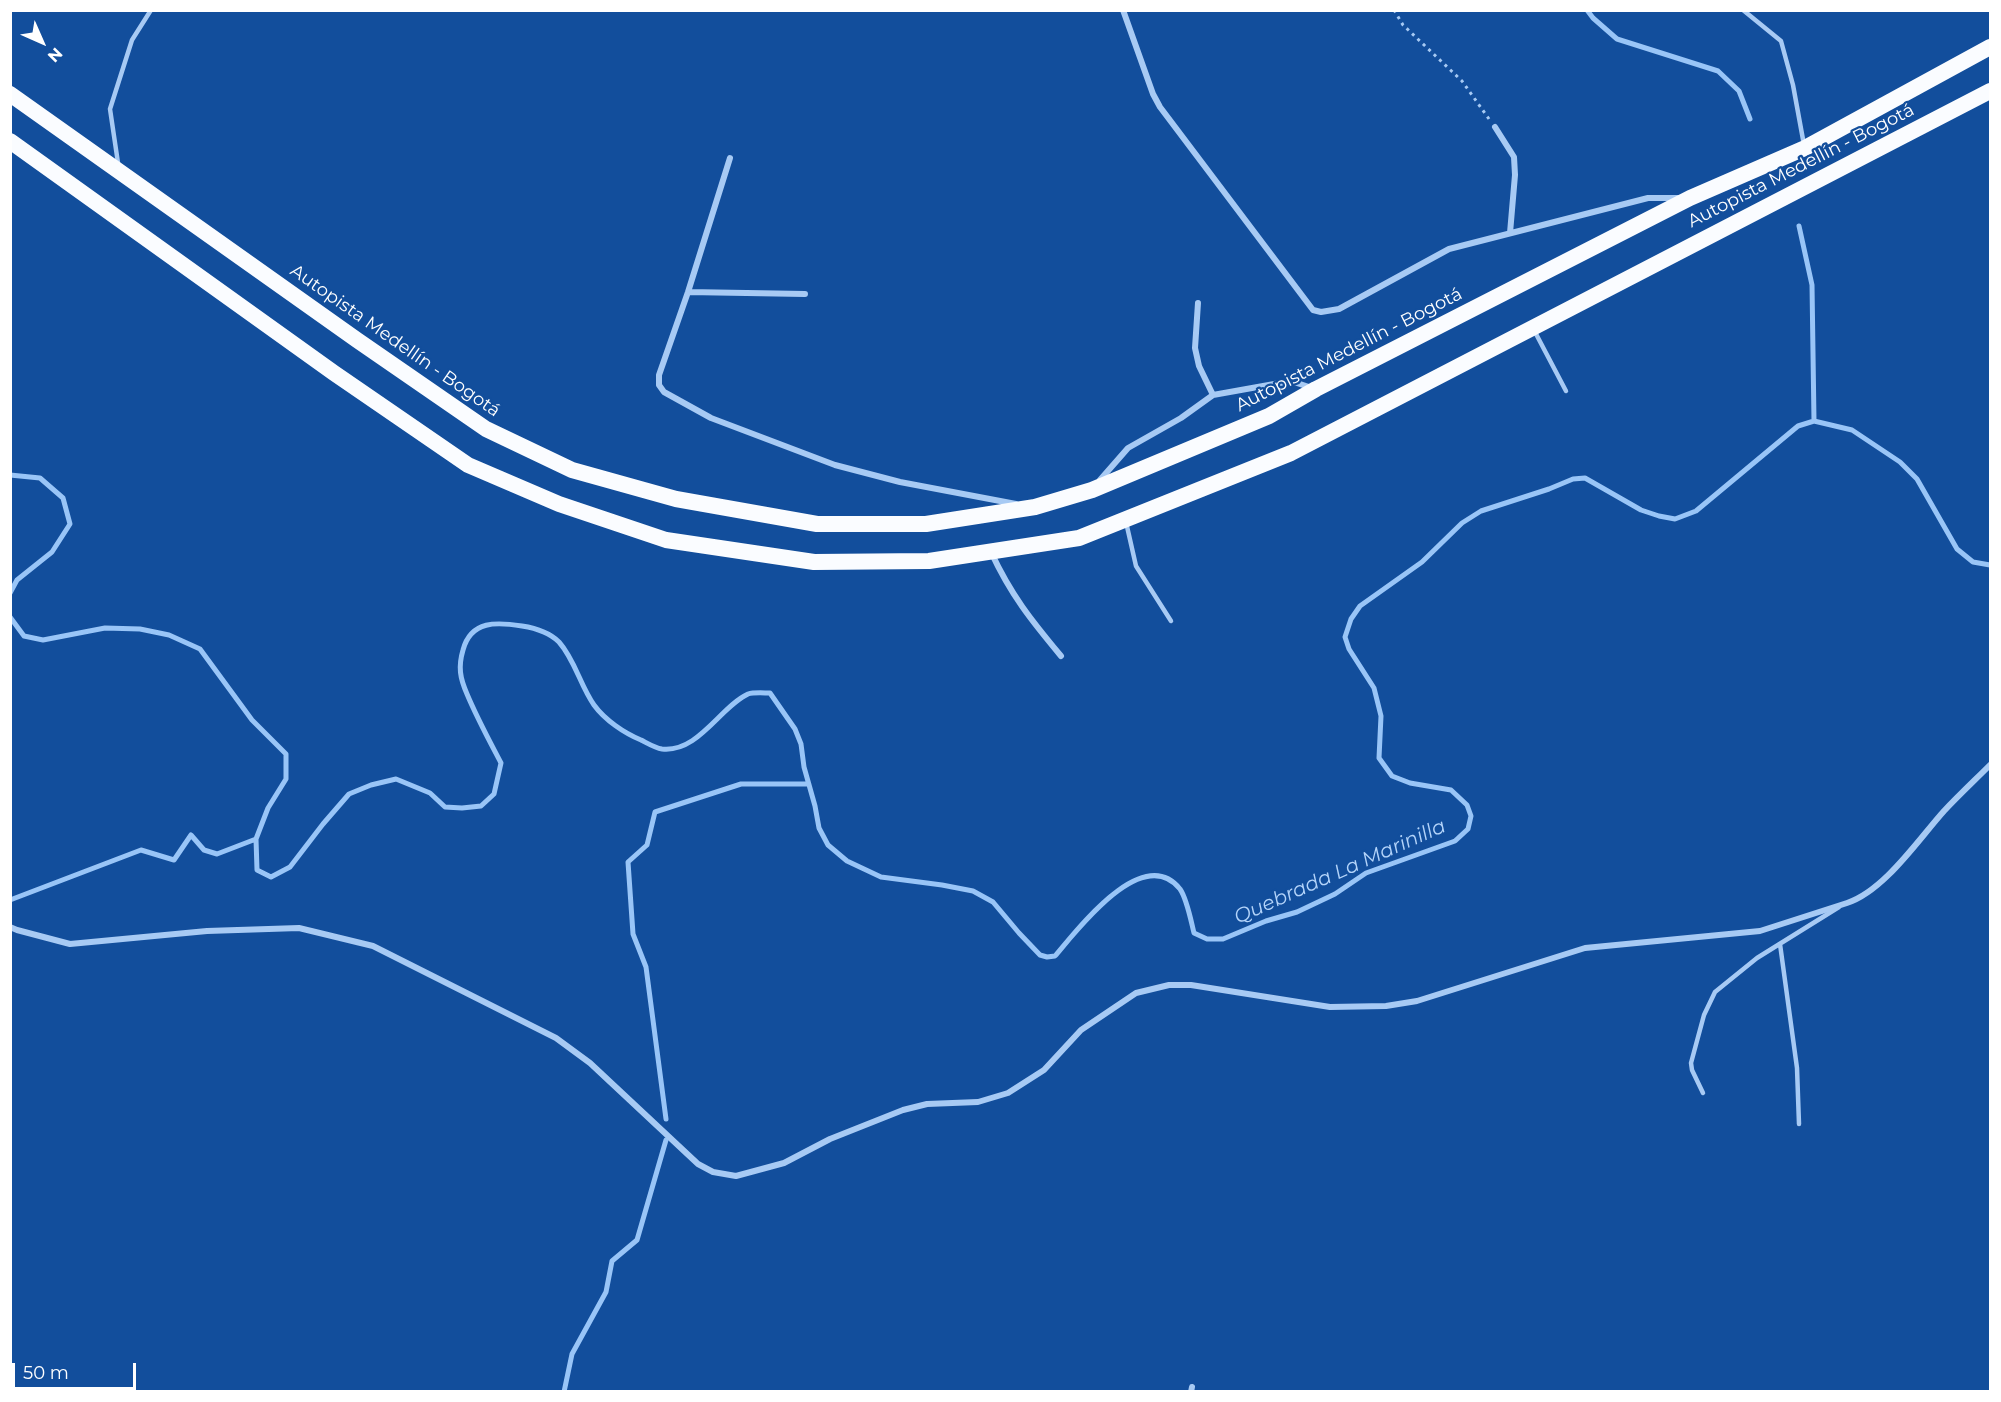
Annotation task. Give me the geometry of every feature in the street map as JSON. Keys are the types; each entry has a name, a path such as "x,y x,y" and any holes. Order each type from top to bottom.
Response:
{"highway":[{"name":"Autopista Medellín - Bogotá","path":"10,94 486,429 572,470 676,499 817,524 926,524 1035,507 1092,490 1269,416 1316,389 1690,198 1805,148 1990,47"},
{"name":"Autopista Medellín - Bogotá","path":"10,141 334,373 468,465 559,504 666,540 814,562 928,561 1079,538 1291,453 1990,91"}],"street":[{"path":"1123,10 1153,94 1160,107 1313,310 1321,312 1339,309 1449,249 1648,198 1690,198"},
{"path":"1496,127 1514,157 1515,175 1510,233"},
{"path":"730,158 659,375 659,385 664,392 711,418 835,465 900,482 1035,507"},
{"path":"688,292 805,294"},
{"path":"1198,303 1195,348 1199,366 1213,394"},
{"path":"1092,490 1128,448 1181,418 1213,394 1291,381 1316,389"},
{"path":"991,552 1005,582 1028,617 1061,656"},
{"path":"10,927 70,944 207,932 299,928 373,946 556,1038 590,1063 698,1164 712,1172 736,1176 784,1163 830,1139 903,1110 927,1104 978,1102 1008,1093 1044,1070 1081,1030 1136,993 1169,985 1191,986 1330,1007 1386,1006 1418,1001 1585,948 1760,931 1847,903 1858,899 1880,883 1990,765"}],"lane":[{"path":"119,172 110,109 132,40 151,10"},
{"path":"1743,10 1781,41 1793,85 1805,148"},
{"path":"1533,327 1566,392"},
{"path":"1126,520 1136,566 1171,621"},
{"path":"1703,1093 1691,1063 1704,1015 1714,992 1757,958 1847,903"},
{"path":"1780,944 1797,1068 1798,1124"}],"path":[{"path":"1394,10 1403,25 1462,81 1496,127"}],"waterway":[{"path":"1587,10 1617,39 1718,71 1739,91 1750,119"},
{"path":"1799,226 1812,285 1814,421"},
{"name":"Quebrada La Marinilla","path":"10,617 24,636 43,640 105,628 140,629 169,635 200,649 252,720 286,754 286,779 268,808 256,839 257,870 271,877 290,867 349,794 371,785 396,779 430,793 445,807 481,806 494,794 501,763 461,678 461,662 467,640 479,628 494,624 513,625 537,629 559,642 598,711 622,730 654,747 675,748 687,744 698,737 738,700 748,694 770,693 795,729 801,744 804,767 819,828 828,845 847,861 881,877 973,891 993,902 1040,955 1047,957 1055,956 1112,895 1130,883 1148,876 1165,878 1180,889 1187,904 1194,933 1207,939 1223,939 1266,921 1297,912 1335,894 1366,873 1455,841 1468,829 1471,816 1467,805 1451,790 1410,783 1392,776 1379,758 1381,716 1374,688 1349,649 1345,637 1351,619 1360,606 1422,562 1462,523 1481,511 1573,479 1585,478 1641,510 1675,519 1696,511 1798,426 1814,421 1852,430 1900,462 1917,479 1957,549 1973,562 1990,565"},
{"name":"Quebrada La Marinilla","path":"10,475 40,478 63,498 70,524 52,552 17,580 10,593"},
{"path":"666,1119 646,967 633,934 628,862 647,845 655,812 741,784 808,784"},
{"path":"10,900 141,850 174,860 191,835 204,850 217,854 256,839"},
{"path":"564,1392 572,1354 606,1292 612,1261 637,1240 666,1140"}]}
